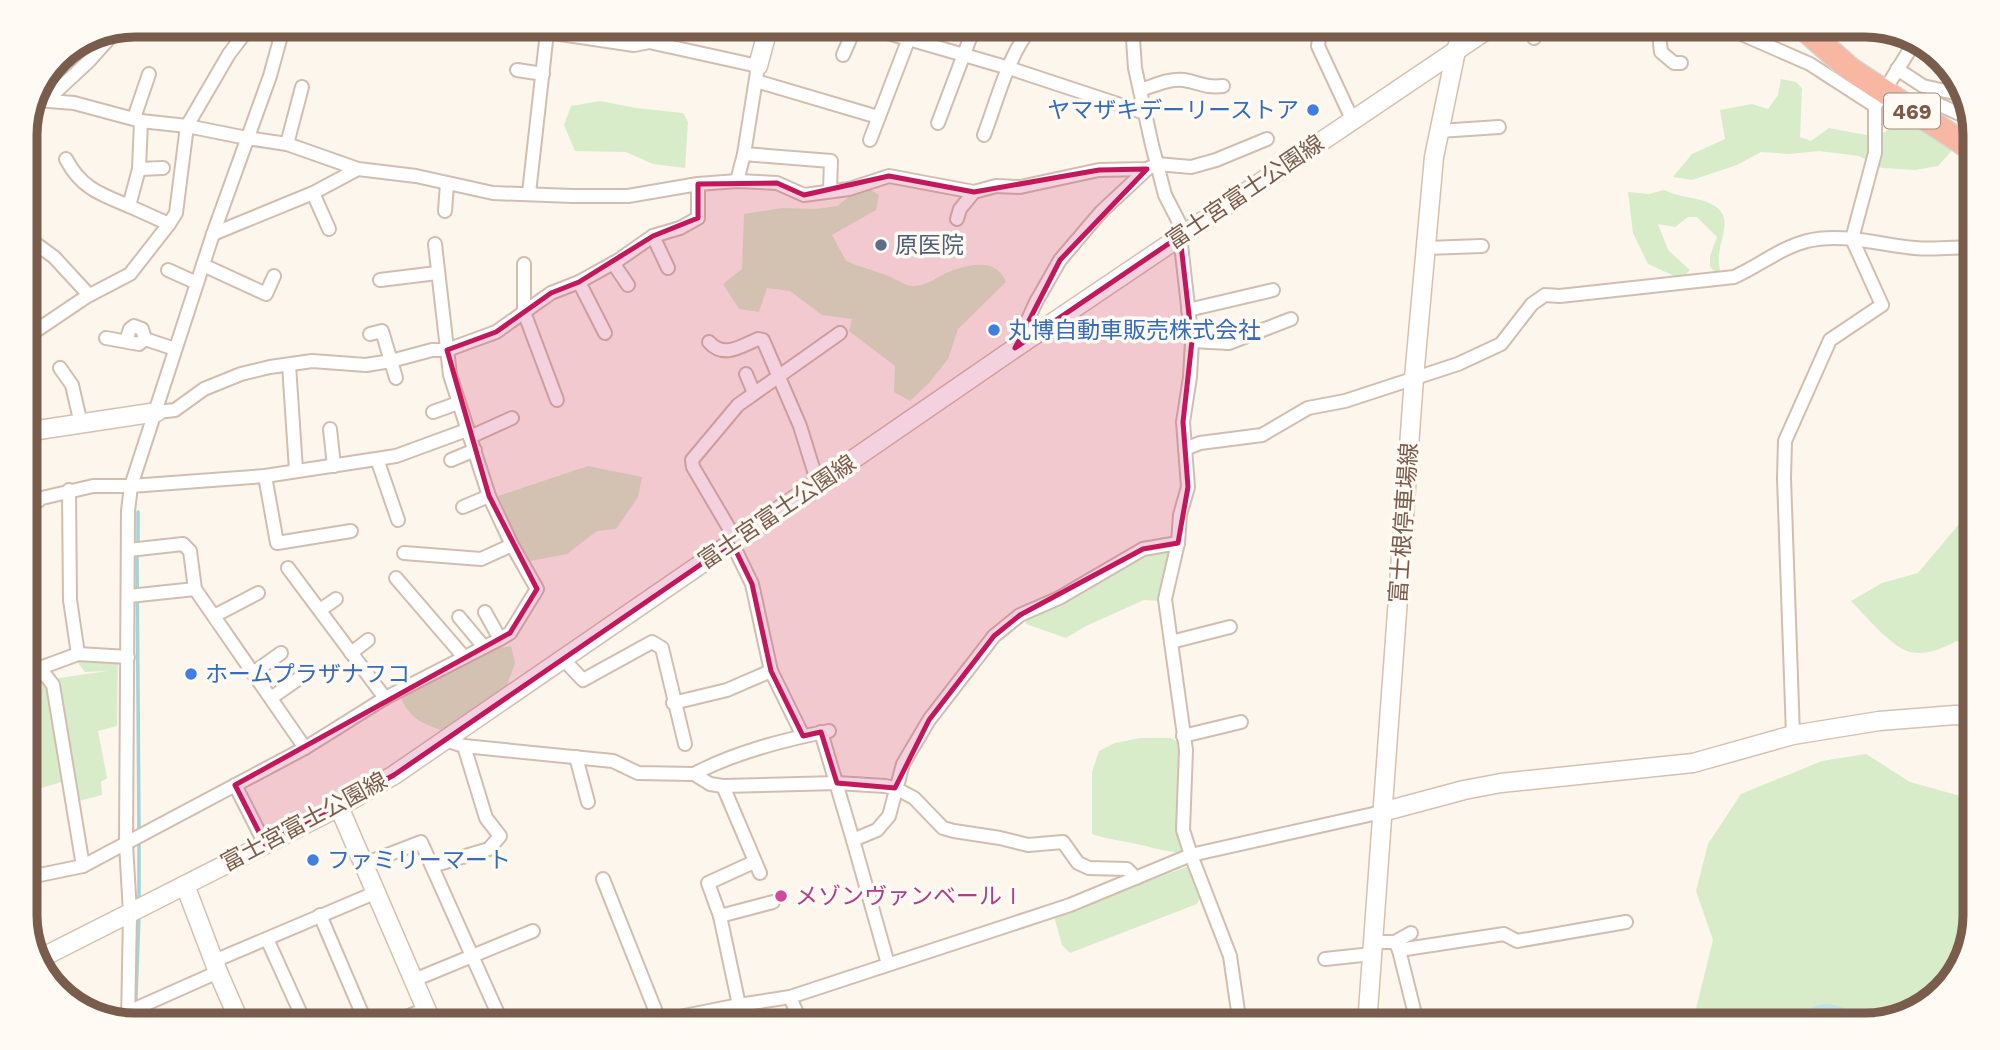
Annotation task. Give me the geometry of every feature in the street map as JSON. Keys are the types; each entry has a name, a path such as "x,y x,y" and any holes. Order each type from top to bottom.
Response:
{"highway":[{"name":"469","path":"1814,37 1879,99 1963,144"}],"main road":[{"path":"757,73 766,37"},
{"name":"富士根停車場線","path":"1368,1013 1414,378 1434,157 1460,37"},
{"name":"富士宮富士公園線","path":"46,956 339,807 394,775 1021,344 1476,37"},
{"path":"37,430 157,412"},
{"path":"1382,812 1501,783 1693,762 1793,735 1906,718 1963,716"},
{"path":"339,807 428,1013"},
{"path":"185,885 236,1013"}],"street":[{"path":"37,330 89,295 130,274 169,224 176,213 187,126 241,37"},
{"path":"128,1012 136,910 126,844 128,657 135,550 128,511 131,486 213,234 270,76 280,37"},
{"path":"529,193 547,37"},
{"path":"594,37 634,45 649,42 757,73 878,117"},
{"path":"843,55 852,37"},
{"path":"905,37 1145,113"},
{"path":"938,123 970,37"},
{"path":"985,135 1009,68 1024,37"},
{"path":"1133,37 1135,68 1145,113 1152,166 1183,235 1192,341 1183,422 1188,487 1180,515 1178,543 1165,599 1186,750 1183,830 1230,956 1238,1013"},
{"path":"1319,37 1318,46 1352,119"},
{"path":"1659,37 1661,52 1674,62 1681,63"},
{"path":"1750,37 1879,99"},
{"path":"870,140 909,38"},
{"path":"45,97 94,46"},
{"path":"1793,735 1784,478 1786,441 1830,340 1882,305 1852,239 1875,153 1879,99 1911,48"},
{"path":"1897,69 1923,86 1954,93"},
{"path":"517,70 542,74"},
{"path":"737,181 757,73"},
{"path":"129,206 139,169 137,119 149,74"},
{"path":"1140,90 1175,80 1186,80 1208,88 1223,86"},
{"path":"287,144 302,87"},
{"path":"43,100 74,103 137,119 287,144 359,169 415,176 493,193 628,196 698,184 737,181 777,183 804,195 849,189 889,176 974,192 996,186 1020,187 1100,170 1152,166 1191,167 1267,139"},
{"path":"1931,101 1961,115"},
{"path":"1439,131 1499,127"},
{"path":"744,153 831,161 830,190"},
{"path":"65,159 74,175 96,192 169,224"},
{"path":"1021,344 1020,337 1060,260 1101,212 1152,166"},
{"path":"139,169 163,168"},
{"path":"213,234 313,193 359,169"},
{"path":"445,211 447,184"},
{"path":"157,412 175,410 204,389 241,374 312,360 366,365 391,361 432,349 447,350 496,332 551,293 579,282 613,263 653,236 680,228 698,218 698,184"},
{"path":"957,219 960,209 974,192"},
{"path":"313,193 329,229"},
{"path":"653,236 668,268"},
{"path":"1185,449 1200,443 1262,435 1308,408 1345,401 1458,365 1501,344 1532,304 1545,295 1560,296 1734,277 1751,270 1790,246 1809,240 1852,239 1917,248 1963,247"},
{"path":"37,876 83,866 142,836 304,748 385,698 510,633 537,589 489,496 458,403 450,375 435,244"},
{"path":"37,245 54,257 89,295"},
{"path":"1426,248 1482,246"},
{"path":"613,263 628,285"},
{"path":"524,264 524,312 557,400"},
{"path":"203,265 266,294 274,276"},
{"path":"168,270 197,283"},
{"path":"380,280 437,273"},
{"path":"579,282 605,333"},
{"path":"1188,310 1273,290"},
{"path":"1192,341 1228,343 1291,319"},
{"path":"370,334 382,331 396,378"},
{"path":"803,736 771,671 752,584 734,541 693,467 692,460 738,405 840,333"},
{"path":"106,338 139,344 145,339 175,349"},
{"path":"709,342 714,348 728,352 758,339 763,340 780,376 818,484"},
{"path":"289,365 296,470"},
{"path":"60,368 72,385 81,424"},
{"path":"746,374 754,393"},
{"path":"433,412 458,403"},
{"path":"37,502 69,490 93,486 131,486 265,476 396,456 471,439 512,418"},
{"path":"330,429 334,466"},
{"path":"451,460 471,439"},
{"path":"377,459 398,520"},
{"path":"265,476 277,543 351,531"},
{"path":"69,490 70,600 78,654"},
{"path":"463,508 489,496"},
{"path":"853,840 877,830 889,816 904,764 929,720 995,636 1020,615 1059,598 1143,550 1178,543"},
{"path":"135,550 183,544 190,551 195,589 304,748"},
{"path":"404,553 481,559 512,545"},
{"path":"288,568 385,698"},
{"path":"396,578 464,657"},
{"path":"133,595 195,589"},
{"path":"214,616 258,593"},
{"path":"320,610 335,599"},
{"path":"485,612 500,639"},
{"path":"459,617 484,647"},
{"path":"1171,642 1230,627"},
{"path":"351,653 368,639"},
{"path":"562,658 583,680 652,642 662,648 685,744"},
{"path":"253,673 281,653"},
{"path":"37,668 78,654 128,657"},
{"path":"673,702 727,690 771,671"},
{"path":"37,674 53,685 83,866"},
{"path":"271,698 304,675"},
{"path":"1183,736 1241,722"},
{"path":"445,740 464,746 613,761 638,773 694,774 719,761 825,731 888,964"},
{"path":"432,866 489,849 500,836 486,818 464,746"},
{"path":"576,757 588,802"},
{"path":"694,774 710,784 723,786 837,783 895,788 914,797 943,828 1028,845 1063,842 1077,863 1089,868 1127,869 1136,878"},
{"path":"235,785 265,844"},
{"path":"723,786 757,868 708,883 720,916 736,1013"},
{"path":"710,1013 790,997 1070,905 1191,855 1382,812"},
{"path":"364,864 421,842 497,1013"},
{"path":"603,879 656,1013"},
{"path":"133,1013 141,1005 267,939 377,892"},
{"path":"720,916 773,902"},
{"path":"320,915 361,1013"},
{"path":"1325,959 1373,948 1503,934 1517,941 1626,922"},
{"path":"414,980 533,930"},
{"path":"1397,946 1411,933"},
{"path":"267,939 300,1013"},
{"path":"1397,946 1415,1013"},
{"path":"790,997 797,1013"}],"highlighted area":[{"path":"1147,169 1060,260 1015,348 1180,236 1192,341 1183,422 1188,487 1178,543 1143,549 1020,615 994,636 929,720 895,788 837,783 821,732 803,736 771,671 752,584 732,543 394,775 265,844 235,785 510,633 537,589 489,496 447,350 496,332 551,293 579,282 653,236 698,218 698,184 777,183 804,195 889,176 974,192 1099,170"}],"green space":[{"path":"1781,79 1796,82 1802,88 1800,137 1811,141 1829,128 1877,137 1894,127 1927,122 1963,126 1963,147 1955,147 1938,166 1915,170 1882,168 1859,156 1819,151 1789,154 1761,152 1737,165 1692,180 1673,177 1692,154 1725,139 1720,110 1752,104 1768,109 1778,95"},
{"path":"600,101 683,113 688,122 685,168 653,164 626,152 575,151 564,125 571,106"},
{"path":"864,185 879,195 876,210 832,235 846,261 911,286 926,284 944,274 979,265 995,269 1006,282 958,329 948,359 910,401 894,392 895,366 849,331 852,319 822,315 790,291 767,288 759,312 739,309 723,284 742,269 744,214 782,208 815,209 837,206"},
{"path":"1664,190 1707,202 1721,212 1725,225 1719,258 1721,277 1710,267 1710,256 1717,237 1697,217 1688,217 1675,227 1658,224 1668,250 1690,270 1681,279 1648,264 1633,233 1628,192 1649,194"},
{"path":"588,466 642,477 638,497 616,529 597,531 567,554 526,562 495,497"},
{"path":"1959,524 1963,524 1963,644 1957,641 1928,652 1910,652 1895,644 1851,601 1882,583 1918,573"},
{"path":"1171,549 1160,601 1144,600 1066,638 1026,624 1025,616 1148,553"},
{"path":"511,646 515,663 506,688 441,730 415,718 402,702 399,694 493,649"},
{"path":"118,656 117,726 98,731 107,778 101,782 102,795 71,803 61,782 37,789 37,681 107,671 85,672 75,659"},
{"path":"1140,738 1171,738 1181,744 1188,853 1167,851 1092,834 1092,772 1099,751 1115,743"},
{"path":"1866,754 1910,782 1963,797 1963,916 1961,935 1953,959 1935,985 1914,1000 1891,1010 1866,1013 1695,1013 1713,940 1696,891 1708,844 1741,794 1822,761"},
{"path":"1189,866 1200,898 1197,904 1070,953 1062,945 1054,916"}],"waterway":[{"path":"138,512 138,545"},
{"path":"137,552 139,832"},
{"path":"139,839 139,902"},
{"path":"135,1013 139,916"}],"place":[{"name":"ヤマザキデーリーストア","path":"1313,110"},
{"name":"原医院","path":"881,245"},
{"name":"丸博自動車販売株式会社","path":"994,330"},
{"name":"ホームプラザナフコ","path":"191,674"},
{"name":"ファミリーマート","path":"313,860"},
{"name":"メゾンヴァンベール I","path":"781,896"}]}
